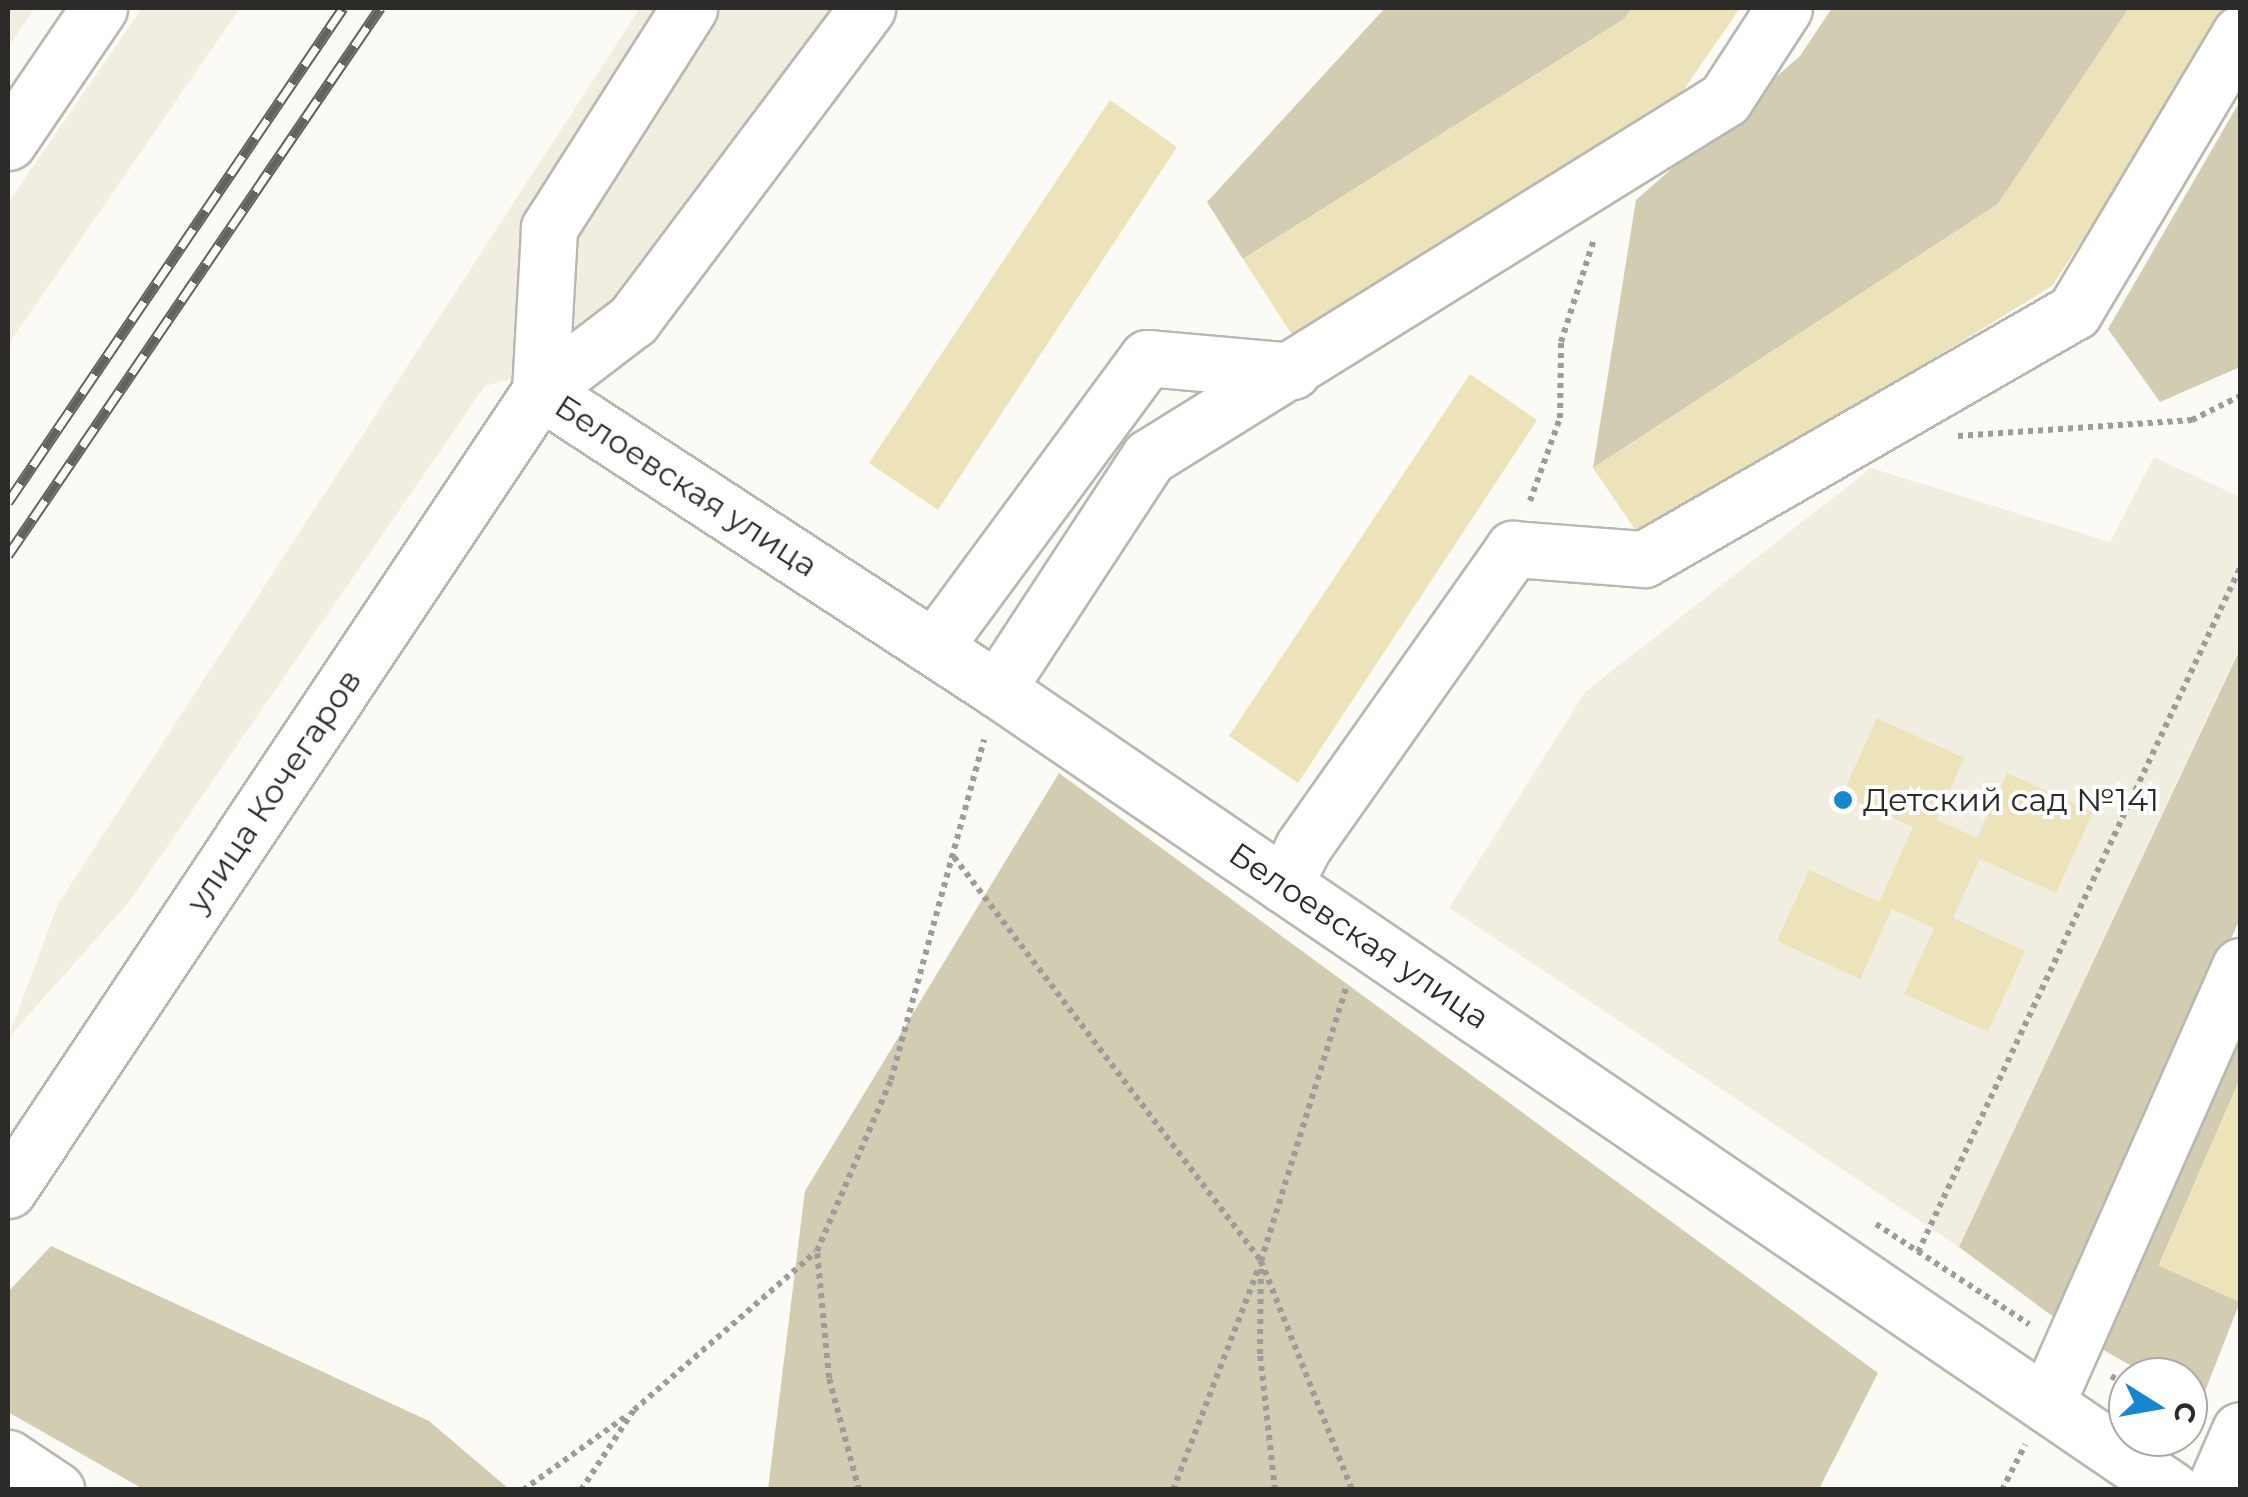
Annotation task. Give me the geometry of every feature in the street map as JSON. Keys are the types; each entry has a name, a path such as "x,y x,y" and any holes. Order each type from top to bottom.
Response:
{"street":[{"path":"8,142 99,8"},
{"path":"540,391 549,228 689,8"},
{"path":"540,391 633,320 866,8"},
{"path":"998,689 1149,457 1725,99 1784,8"},
{"path":"1284,885 1302,847 1513,549 1644,559 2074,312 2240,34"},
{"path":"934,647 1147,358 1292,371"},
{"name":"Белоевская улица","path":"540,391 998,689 2172,1490"},
{"name":"улица Кочегаров","path":"8,1190 540,391"},
{"path":"2046,1404 2240,966"},
{"path":"2214,1490 2240,1430"},
{"path":"8,1458 56,1490"}],"path":[{"path":"1513,549 1560,418 1561,342 1617,166"},
{"path":"1916,403 1948,437 2192,420 2240,396"},
{"path":"1918,1252 2240,568"},
{"path":"523,1490 634,1410 817,1251 890,1080 998,689"},
{"path":"953,856 1261,1261 1352,1490"},
{"path":"1172,1490 1261,1261 1339,1026 1356,934"},
{"path":"817,1251 829,1378 859,1490"},
{"path":"1261,1261 1260,1354 1274,1490"},
{"path":"581,1490 634,1410"}],"shaded area":[{"path":"8,8 35,8 8,47"},
{"path":"142,8 240,8 8,345 8,203"},
{"path":"640,8 870,8 652,339 485,386 129,902 8,1038 58,904"},
{"path":"1385,8 1632,8 1624,19 1243,259 1207,202"},
{"path":"1832,8 2129,8 1998,204 1593,468 1636,200 1800,56"},
{"path":"2240,101 2240,367 2160,402 2108,329"},
{"name":"Детский сад №141","path":"2154,457 2240,497 2240,647 1959,1247 1449,908 1585,692 1871,468 2110,542"},
{"path":"2240,649 2240,919 2059,1321 1959,1247"},
{"path":"1059,773 1878,1373 1819,1489 768,1489 805,1191"},
{"path":"2240,990 2240,1079 2159,1265 2240,1302 2208,1384 2208,1357 2116,1357 2084,1339"},
{"path":"51,1246 429,1421 509,1489 143,1489 8,1412 8,1292"}],"building":[{"path":"1632,8 1740,8 1676,101 1296,341 1243,259 1624,19"},
{"path":"2129,8 2236,8 2052,286 1641,538 1593,468 1998,204"},
{"path":"1110,100 1177,147 938,510 869,463"},
{"path":"1470,374 1537,420 1298,783 1229,736"},
{"path":"1877,718 1964,758 1937,820 1977,838 2007,773 2093,812 2056,893 1980,859 1953,918 2025,951 1988,1032 1904,994 1934,928 1892,909 1860,979 1777,941 1809,870 1879,902 1913,827 1842,795"},
{"path":"2240,1079 2240,1302 2159,1266"}],"railway":[{"path":"8,502 343,8"},
{"path":"8,555 380,8"}],"place":[{"name":"Детский сад №141","path":"1843,800"}]}
